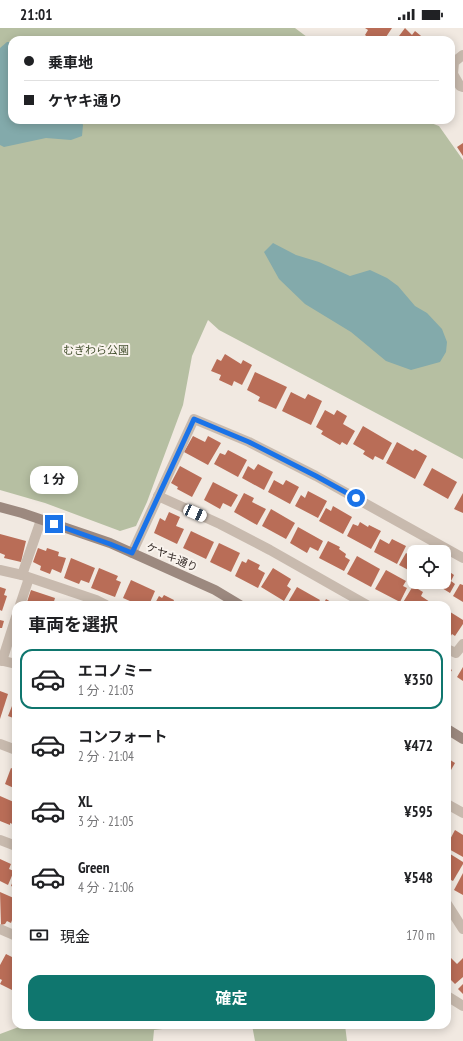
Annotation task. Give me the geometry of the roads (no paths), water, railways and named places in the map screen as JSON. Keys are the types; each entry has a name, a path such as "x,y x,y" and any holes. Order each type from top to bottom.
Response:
{"street":[{"path":"455,61 463,55"},
{"path":"455,77 460,86 463,87"},
{"path":"132,553 194,419 249,442 316,476 463,558"},
{"path":"158,496 220,524 361,601"},
{"name":"ケヤキ通り","path":"0,507 22,513 110,544 215,590 233,601"},
{"path":"21,601 25,577 41,520"},
{"path":"0,570 98,601"},
{"path":"12,628 1,660 12,663"},
{"path":"451,651 456,653 463,644"},
{"path":"451,732 463,739"},
{"path":"0,744 12,748"},
{"path":"451,806 463,813"},
{"path":"0,840 12,844"},
{"path":"451,910 463,929"},
{"path":"0,929 12,934"},
{"path":"451,998 463,1006"}],"water":[{"path":"8,42 8,124 83,124 82,136 71,140 46,138 4,147 0,145 0,48"},
{"path":"273,243 296,255 319,262 350,276 370,270 387,278 398,286 415,306 427,313 442,329 447,342 446,352 440,362 411,370 386,361 351,332 305,304 279,279 264,252"}],"park label":[{"name":"むぎわら公園","path":"96,350"}]}
